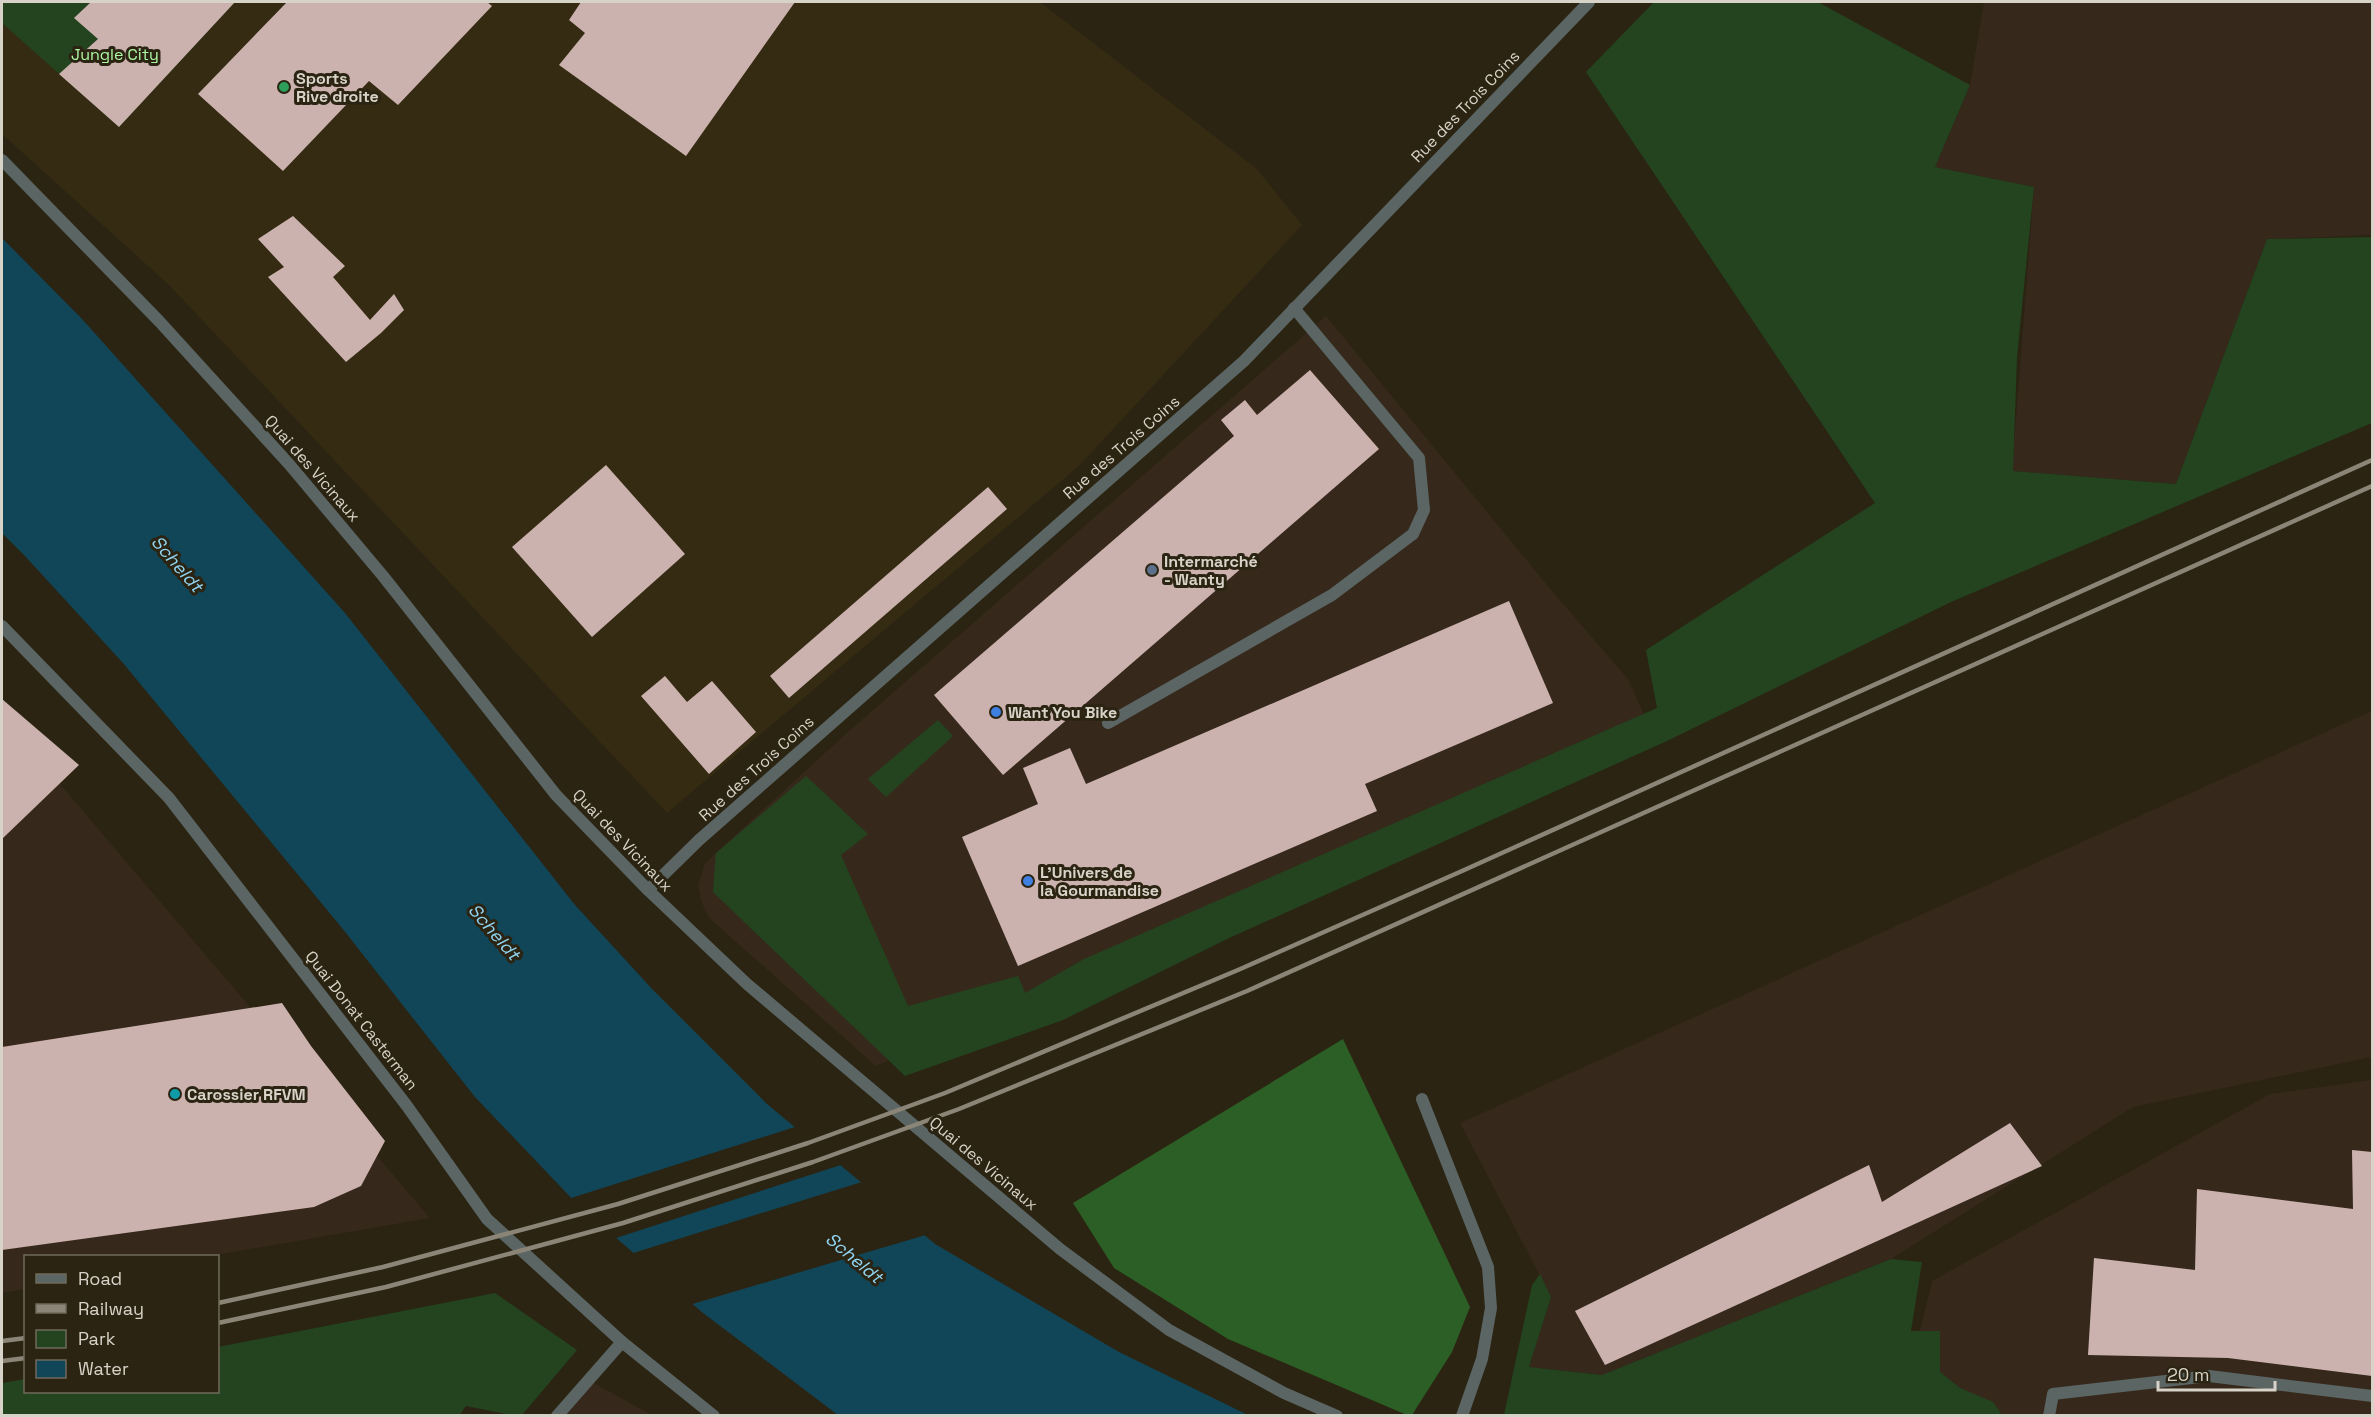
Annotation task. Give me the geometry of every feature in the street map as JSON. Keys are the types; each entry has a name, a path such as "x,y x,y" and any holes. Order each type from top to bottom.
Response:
{"street":[{"name":"Rue des Trois Coins","path":"648,890 708,833 1244,361 1589,2"},
{"name":"Quai des Vicinaux","path":"2,160 151,313 289,464 383,576 556,795 648,890 747,984 1060,1249 1169,1330 1284,1393 1337,1416"},
{"path":"1108,723 1332,596 1413,534 1424,510 1419,458 1294,308"},
{"name":"Quai Donat Casterman","path":"2,626 169,798 407,1106 487,1218 622,1342 714,1416"},
{"path":"1422,1099 1488,1267 1491,1308 1482,1359 1462,1416"},
{"path":"557,1416 622,1342"},
{"path":"2049,1416 2053,1394 2210,1376 2373,1396"}],"shaded area":[{"path":"2,2 1040,2 1257,169 1302,225 1078,467 667,813 169,285 2,134"},
{"path":"1984,2 2372,2 2372,235 2267,239 2176,484 2012,471 2034,187 1935,167 1970,85"},
{"path":"1326,316 1547,585 1628,679 1648,723 876,1066 709,918 701,901 698,885 705,863 850,730"},
{"path":"2372,711 2372,1057 2133,1107 1891,1259 1602,1375 1529,1367 1551,1297 1460,1123"},
{"path":"2,716 430,1218 216,1255 24,1255 24,1289 2,1293"},
{"path":"2372,1080 2372,1415 1899,1416 1932,1281 2270,1094"},
{"path":"588,1380 652,1415 557,1416"}],"green space":[{"name":"Jungle City","path":"2,2 235,2 119,127 2,23"},
{"path":"1654,2 1818,2 1970,85 1935,167 2034,187 2017,357 2013,471 2176,484 2267,239 2372,237 2372,423 1951,602 1667,741 1227,939 1063,1020 905,1076 713,892 716,853 806,776 868,834 841,855 908,1006 1018,976 1025,993 1084,959 1657,708 1646,650 1875,503 1586,72"},
{"path":"938,720 953,736 886,797 868,779"},
{"path":"1343,1039 1470,1307 1452,1352 1412,1415 1407,1415 1228,1339 1114,1268 1073,1203"},
{"path":"1891,1259 1922,1262 1911,1331 1940,1331 1940,1372 1960,1388 1993,1402 2002,1415 1504,1415 1532,1285 1540,1274 1551,1297 1529,1367 1602,1375"},
{"path":"495,1293 577,1350 522,1415 466,1406 459,1416 2,1415 2,1383 24,1379 24,1393 219,1393 219,1347"}],"water":[{"name":"Scheldt","path":"2,238 82,319 345,613 575,905 653,990 767,1104 935,1244 1119,1352 1248,1415 838,1415 703,1313 577,1204 475,1097 342,928 123,663 2,533"}],"pier":[{"path":"798,1126 844,1164 613,1239 568,1199"},
{"path":"865,1181 929,1234 689,1305 630,1254"}],"building":[{"name":"Jungle City","path":"91,2 235,2 119,127 59,74 98,39 74,18"},
{"name":"Sports Rive droite","path":"287,2 487,2 492,6 398,105 369,81 283,171 198,94"},
{"path":"581,2 795,2 686,156 559,65 585,33 569,20"},
{"path":"293,216 345,266 333,277 370,320 394,294 404,310 346,362 268,277 284,267 258,239"},
{"path":"1310,370 1379,449 1003,775 934,695 1234,436 1221,420 1245,400 1257,415"},
{"path":"606,465 685,554 592,637 512,547"},
{"path":"988,487 1007,509 789,698 770,676"},
{"path":"1509,601 1553,703 1365,784 1377,811 1018,966 962,837 1038,804 1023,768 1070,748 1086,784"},
{"path":"665,676 687,702 712,681 756,732 709,774 641,696"},
{"path":"2,699 79,765 2,839"},
{"name":"Carossier RFVM","path":"282,1003 311,1046 385,1141 361,1186 314,1207 2,1250 2,1047"},
{"path":"2010,1123 2042,1166 1605,1365 1575,1311 1869,1165 1882,1202"},
{"path":"2352,1150 2372,1152 2372,1376 2228,1358 2088,1355 2094,1258 2195,1270 2197,1189 2353,1209"}],"railway":[{"path":"219,1303 383,1267 618,1204 808,1143 945,1093 1238,970 1462,871 2372,460"},
{"path":"219,1323 386,1287 623,1223 813,1162 959,1109 1247,991 2372,486"},
{"path":"2,1341 24,1338"},
{"path":"2,1361 24,1358"}],"place":[{"name":"Sports Rive droite","path":"284,87"},
{"name":"Intermarché - Wanty","path":"1152,570"},
{"name":"Want You Bike","path":"996,712"},
{"name":"L'Univers de la Gourmandise","path":"1028,881"},
{"name":"Carossier RFVM","path":"175,1094"}]}
